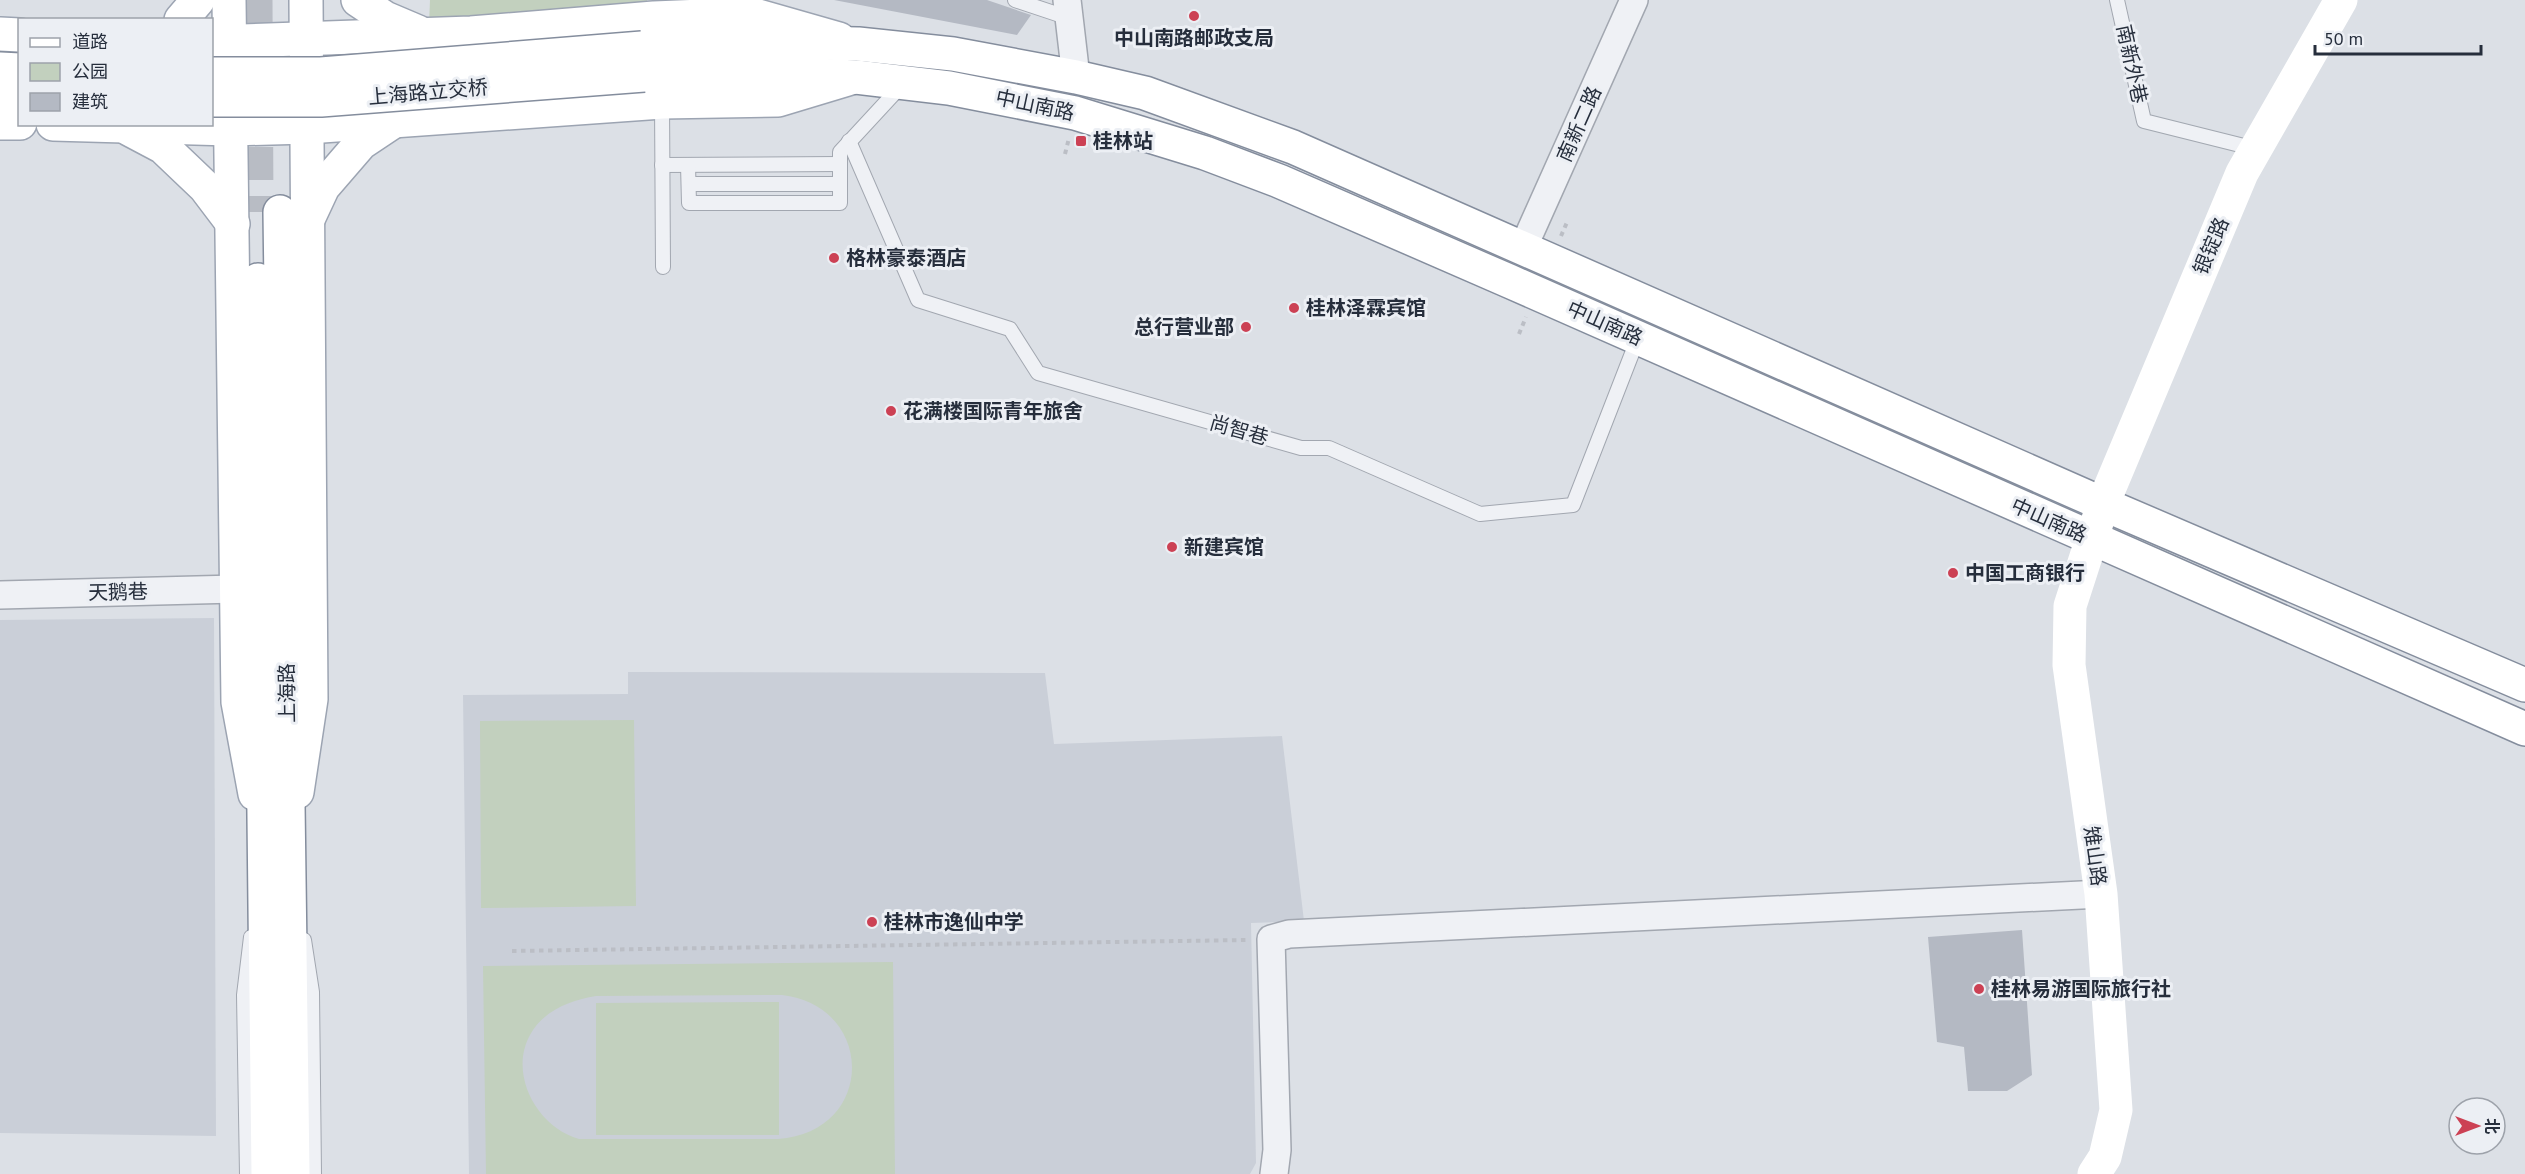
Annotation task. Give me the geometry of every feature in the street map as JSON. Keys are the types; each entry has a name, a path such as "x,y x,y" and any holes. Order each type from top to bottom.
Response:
{"main road":[{"path":"183,18 198,0"},
{"path":"229,0 221,42 230,129 270,217 311,699 276,842"},
{"path":"276,842 238,702 236,589 270,217 308,127 306,0"},
{"path":"358,0 385,18 425,35"},
{"name":"银锭路","path":"2092,538 2103,504 2242,173 2342,0"},
{"path":"221,42 425,35 670,9 751,14 858,44"},
{"path":"0,34 18,35"},
{"name":"中山南路","path":"643,62 756,42 858,44 953,54 1072,76 1145,93 1293,147 2103,504 2525,685"},
{"name":"中山南路","path":"643,62 755,72 856,77 949,88 1075,112 1205,153 1279,181 2525,729"},
{"name":"上海路立交桥","path":"213,74 321,74 643,62"},
{"name":"上海路立交桥","path":"213,99 321,100 643,62"},
{"path":"0,69 18,70"},
{"path":"101,126 230,129 308,127 662,102 778,100 856,77"},
{"path":"0,96 18,97"},
{"path":"270,217 323,187 361,143 395,121"},
{"path":"0,123 18,123"},
{"path":"125,127 163,147 205,187 270,217"},
{"name":"上海路","path":"267,1174 276,842 270,217"},
{"name":"雉山路","path":"2092,538 2070,606 2070,665 2101,894 2116,1110 2105,1157 2094,1174"},
{"name":"上海路","path":"276,842 292,1174"}],"street":[{"name":"南新二路","path":"1524,248 1634,0"},
{"path":"1060,3 1072,76"},
{"name":"天鹅巷","path":"0,595 236,589"},
{"path":"1274,1174 1277,1150 1271,939 1288,934 1550,919 2101,894"}],"lane":[{"path":"1015,0 1060,3"},
{"name":"南新外巷","path":"2118,0 2144,121 2256,149"},
{"path":"688,165 689,184 840,184 840,152 905,82"},
{"path":"662,102 663,267"},
{"name":"尚智巷","path":"849,141 918,300 1010,328 1038,373 1301,448 1329,448 1480,514 1573,505 1638,338"},
{"path":"662,165 840,164"},
{"path":"247,1174 244,995 276,842"},
{"path":"276,842 312,992 314,1174"}],"path":[{"path":"512,951 1271,939"}],"shaded area":[{"path":"214,618 216,1136 0,1133 0,620"},
{"name":"桂林市逸仙中学","path":"628,672 1045,673 1054,744 1282,736 1304,921 1251,923 1256,1163 1250,1174 469,1174 463,695 628,694"}],"green space":[{"path":"430,0 647,0 648,12 429,25"},
{"path":"634,720 636,906 481,908 480,721"},
{"path":"893,962 895,1174 486,1174 483,966","holes":["782,995 813,1004 835,1021 848,1044 852,1068 847,1093 833,1115 810,1131 778,1139 579,1139 551,1124 531,1098 525,1083 524,1051 530,1035 542,1019 550,1013 577,1000 596,996"]},
{"path":"779,1002 779,1135 596,1135 596,1003"}],"building":[{"path":"834,0 987,0 1031,15 1017,35"},
{"name":"桂林易游国际旅行社","path":"2022,930 2032,1075 2007,1091 1968,1091 1964,1047 1937,1042 1928,937"}],"tunnel":[{"path":"256,0 257,212"}],"place":[{"name":"中山南路邮政支局","path":"1194,16"},
{"name":"桂林站","path":"1081,141"},
{"name":"格林豪泰酒店","path":"834,258"},
{"name":"桂林泽霖宾馆","path":"1294,308"},
{"name":"总行营业部","path":"1246,327"},
{"name":"花满楼国际青年旅舍","path":"891,411"},
{"name":"新建宾馆","path":"1172,547"},
{"name":"中国工商银行","path":"1953,573"},
{"name":"桂林市逸仙中学","path":"872,922"},
{"name":"桂林易游国际旅行社","path":"1979,989"}]}
